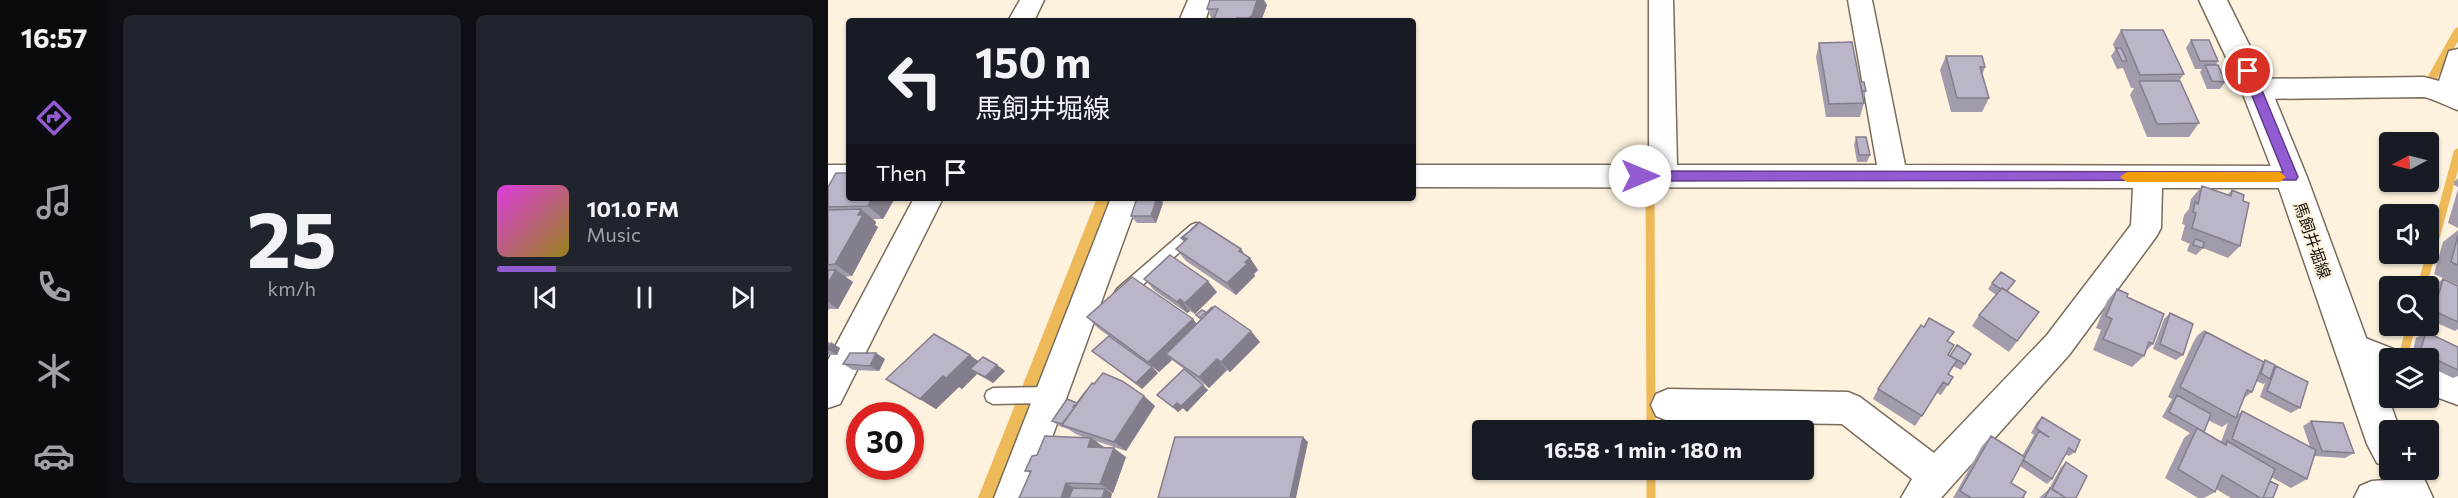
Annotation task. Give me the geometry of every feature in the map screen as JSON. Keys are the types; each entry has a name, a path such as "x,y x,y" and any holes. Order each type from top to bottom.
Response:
{"main road":[{"name":"馬飼井堀線","path":"2213,0 2256,89 2291,177 2379,428"}],"street":[{"path":"1023,18 1032,0"},
{"path":"1193,18 1200,0"},
{"path":"1661,0 1663,176"},
{"path":"1860,0 1893,176"},
{"path":"2256,89 2424,87 2453,97 2458,58"},
{"path":"828,176 846,176"},
{"path":"1416,176 2291,177"},
{"path":"1668,405 1848,408 1927,491 2058,345 2146,228 2148,177"},
{"path":"828,393 927,201"},
{"path":"1012,498 1044,395 1088,318 1124,201"},
{"path":"2350,346 2379,358"},
{"path":"2439,382 2458,390"},
{"path":"2372,498 2409,488"}],"lane":[{"path":"1113,303 1196,229"},
{"path":"993,396 1044,395"}],"shaded area":[{"path":"1096,201 1109,201 993,498 978,498"}],"building":[{"path":"1210,0 1257,0 1252,16 1248,18 1214,18 1218,9 1207,9"},
{"path":"2121,30 2163,30 2184,74 2140,75"},
{"path":"2191,40 2209,40 2218,61 2200,61"},
{"path":"1852,42 1864,103 1829,104 1819,43"},
{"path":"2116,48 2121,48 2127,61 2122,61"},
{"path":"1946,56 1982,56 1985,67 1980,67 1989,98 1957,98"},
{"path":"2205,65 2218,65 2225,82 2212,81"},
{"path":"2139,81 2180,81 2199,123 2157,124"},
{"path":"1860,82 1864,82 1866,91 1862,91"},
{"path":"1856,137 1866,137 1870,155 1859,155"},
{"path":"836,173 846,173 846,201 870,201 868,206 828,207 828,187"},
{"path":"2202,186 2231,196 2232,190 2244,195 2243,201 2249,203 2240,246 2192,228 2196,213 2193,212 2195,202 2198,204"},
{"path":"1136,201 1156,201 1151,216 1131,216"},
{"path":"861,209 858,215 863,215 835,264 828,265 828,210"},
{"path":"1199,222 1241,249 1239,251 1250,258 1245,262 1247,264 1227,283 1176,249 1187,239 1183,237"},
{"path":"2458,235 2458,265 2451,262"},
{"path":"2195,239 2204,242 2203,248 2193,245"},
{"path":"1170,255 1208,281 1185,303 1180,299 1177,302 1144,279"},
{"path":"828,270 836,270 828,283"},
{"path":"2001,272 2015,281 2007,291 1992,283"},
{"path":"1132,277 1193,319 1148,362 1087,317"},
{"path":"2443,279 2458,286 2458,322 2439,313 2439,293"},
{"path":"2002,288 2039,312 2017,341 1979,315"},
{"path":"2117,289 2128,294 2127,297 2164,314 2153,344 2149,342 2144,356 2103,339 2112,319 2106,316"},
{"path":"1215,306 1251,331 1221,362 1217,359 1199,377 1166,354"},
{"path":"1202,310 1206,312 1200,318 1196,315"},
{"path":"2170,313 2193,324 2183,355 2160,344"},
{"path":"1929,318 1954,332 1947,341 1954,345 1948,355 1957,360 1948,374 1953,377 1948,385 1943,382 1922,416 1878,389 1921,325 1924,327"},
{"path":"2206,332 2264,362 2252,392 2247,390 2236,418 2180,387"},
{"path":"934,334 970,355 946,378 943,376 920,399 886,379"},
{"path":"1109,336 1152,367 1136,383 1092,351"},
{"path":"2425,336 2435,336 2458,347 2458,370 2439,361 2439,348 2421,348"},
{"path":"1957,345 1971,354 1965,364 1950,356"},
{"path":"850,353 876,353 870,366 843,364"},
{"path":"983,357 997,365 985,377 970,369"},
{"path":"2265,360 2275,365 2270,379 2261,373"},
{"path":"2276,366 2308,382 2300,408 2267,391"},
{"path":"1184,369 1203,385 1181,406 1177,403 1173,407 1157,395"},
{"path":"1103,373 1122,381 1144,396 1114,442 1062,425 1092,383 1094,384"},
{"path":"1086,391 1062,424 1052,421 1067,399 1077,403"},
{"path":"2177,395 2211,414 2204,432 2169,412"},
{"path":"2242,411 2316,450 2307,479 2232,439"},
{"path":"2042,417 2080,440 2075,452 2069,448 2052,479 2023,460 2039,431 2049,437 2036,428"},
{"path":"2311,421 2343,423 2354,453 2322,451"},
{"path":"2197,428 2226,445 2227,441 2275,469 2263,498 2222,475 2215,492 2178,469"},
{"path":"1045,436 1091,438 1088,447 1114,448 1100,484 1066,483 1061,498 1019,498 1031,471 1025,471 1032,456 1037,455"},
{"path":"1991,436 2025,457 2011,483 2026,492 2024,498 1971,498 1960,491"},
{"path":"1175,437 1303,437 1290,498 1158,498"},
{"path":"2066,462 2087,476 2076,498 2066,498 2052,489"},
{"path":"2270,481 2278,485 2273,498 2263,498"},
{"path":"1073,488 1105,489 1102,498 1069,498"},
{"path":"2050,488 2066,498 2045,498"}],"waterway":[{"path":"2431,80 2458,32"},
{"path":"2425,276 2458,153"},
{"path":"1650,187 1651,420"},
{"path":"2405,348 2408,336"},
{"path":"1651,480 1651,498"}],"slow traffic":[{"path":"2127,177 2280,177"}],"route":[{"path":"1640,176 2291,177 2248,71"}]}
